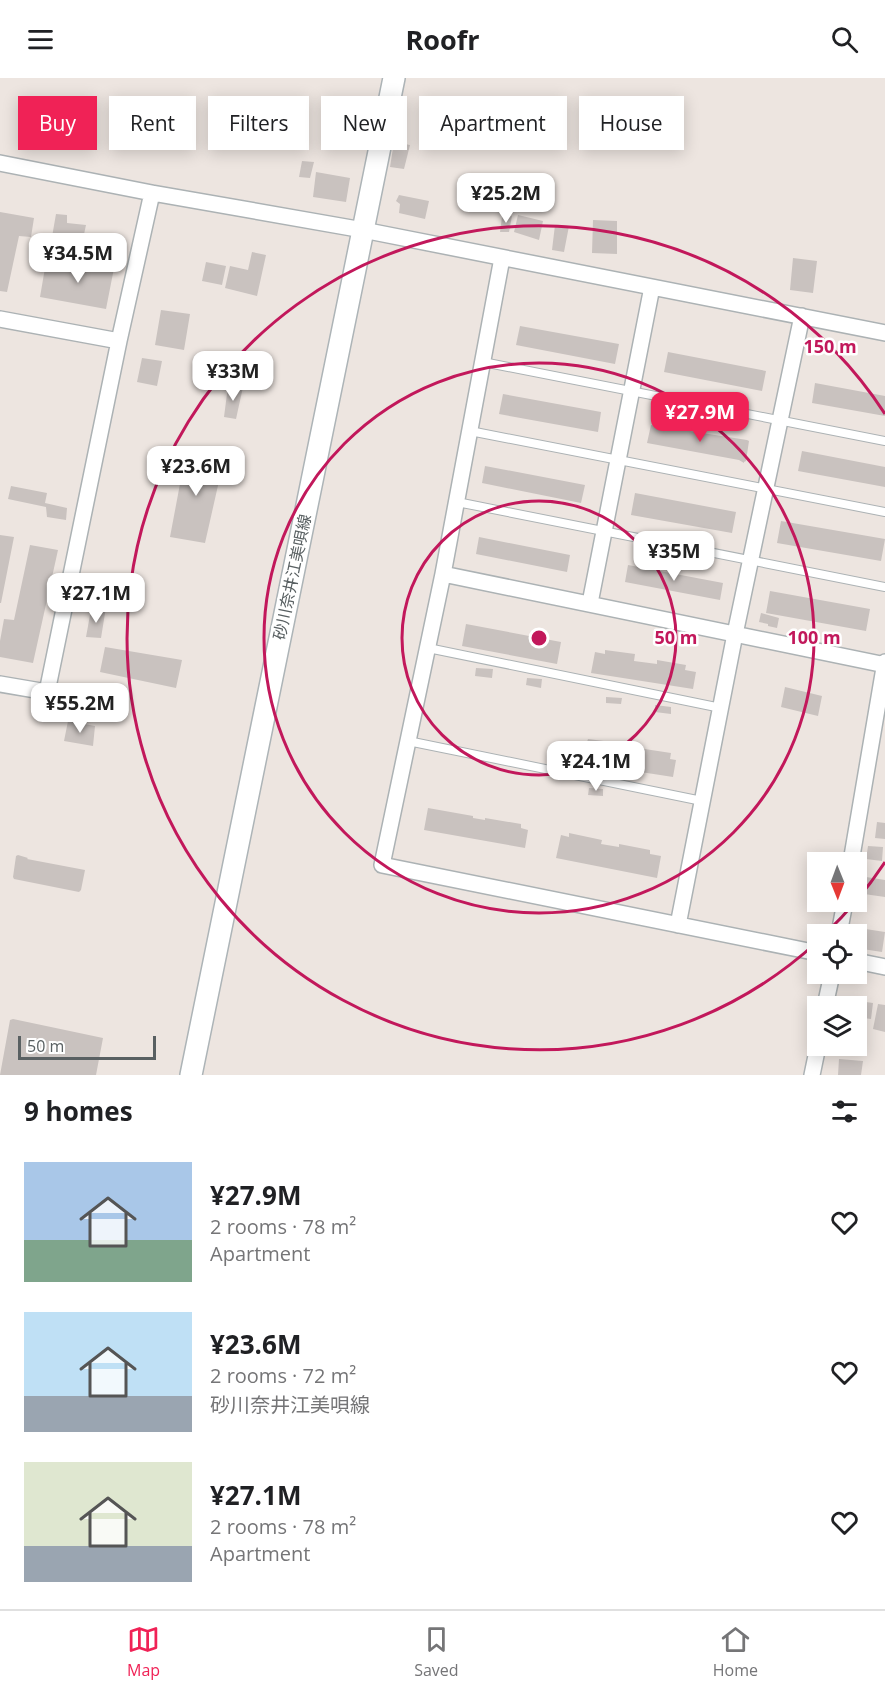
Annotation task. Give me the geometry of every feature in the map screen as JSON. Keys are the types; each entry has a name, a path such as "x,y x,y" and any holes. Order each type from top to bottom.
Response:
{"main road":[{"name":"砂川奈井江美唄線","path":"191,1075 394,78"}],"street":[{"path":"0,163 152,193 363,230 885,333"},
{"path":"0,684 47,692 119,341 152,193"},
{"path":"502,258 443,574 382,865 807,951"},
{"path":"590,603 651,287"},
{"path":"678,925 735,634 802,316"},
{"path":"0,319 119,341"},
{"path":"443,574 885,664 853,852"},
{"path":"867,963 885,967"},
{"path":"812,1075 816,1056"}],"lane":[{"path":"483,362 885,441"},
{"path":"470,430 885,512"},
{"path":"457,502 885,587"},
{"path":"428,648 721,708"},
{"path":"408,741 702,801"}],"building":[{"path":"407,144 410,145 404,169 390,167 393,150 407,150"},
{"path":"302,161 314,162 310,178 299,177"},
{"path":"316,172 350,178 346,202 313,197"},
{"path":"399,195 429,201 425,219 399,213 400,204 396,201"},
{"path":"0,212 34,218 31,237 19,236 7,292 0,291"},
{"path":"56,214 67,215 67,223 86,225 81,248 75,259 49,254"},
{"path":"518,215 543,221 539,240 514,232"},
{"path":"512,216 509,232 500,232 502,217"},
{"path":"593,220 617,221 617,254 592,253"},
{"path":"555,225 569,226 564,252 552,250"},
{"path":"252,252 266,255 257,296 225,288 230,266 248,270"},
{"path":"793,258 817,261 813,293 790,290"},
{"path":"101,261 115,263 106,309 40,297 46,262 100,270"},
{"path":"206,262 226,266 222,285 202,281"},
{"path":"161,310 190,314 184,350 155,345"},
{"path":"520,326 619,344 615,364 516,345"},
{"path":"668,352 766,371 762,391 664,372"},
{"path":"142,358 162,361 157,386 137,382"},
{"path":"200,367 221,370 219,381 199,378"},
{"path":"815,383 885,396 885,416 812,403"},
{"path":"228,386 243,387 236,419 224,417"},
{"path":"503,394 601,412 598,432 499,414"},
{"path":"651,425 747,440 749,441 746,461 744,463 739,460 647,443"},
{"path":"802,451 885,467 885,487 798,471"},
{"path":"186,452 224,459 205,543 170,537"},
{"path":"485,466 585,485 581,503 482,483"},
{"path":"11,486 47,493 45,503 67,508 66,520 47,517 46,507 8,499"},
{"path":"635,493 736,512 732,533 631,515"},
{"path":"781,521 885,539 881,561 777,543"},
{"path":"0,535 14,537 1,603 0,603"},
{"path":"479,537 570,555 567,572 476,554"},
{"path":"30,545 58,550 33,663 0,657 4,619 14,620"},
{"path":"628,565 723,583 720,600 625,582"},
{"path":"770,591 870,609 866,631 766,613"},
{"path":"99,607 106,607 101,638 86,637 90,615 98,614"},
{"path":"761,613 779,618 777,628 759,622"},
{"path":"466,624 561,642 557,664 462,646"},
{"path":"105,647 182,660 176,688 100,672"},
{"path":"605,650 635,654 634,661 657,664 657,660 686,665 685,670 696,672 693,689 591,673 595,652 605,654"},
{"path":"476,668 493,669 492,678 475,676"},
{"path":"527,678 542,679 541,688 526,685"},
{"path":"785,687 822,696 818,716 781,707"},
{"path":"606,697 622,698 621,704 606,703"},
{"path":"655,705 671,707 671,714 655,712"},
{"path":"68,721 95,726 93,746 64,741"},
{"path":"588,739 619,743 619,748 638,751 638,748 671,753 670,759 676,760 673,777 576,762 579,741 587,742"},
{"path":"589,788 603,789 603,796 588,795"},
{"path":"428,808 473,816 473,818 521,824 521,828 528,830 525,848 424,830"},
{"path":"877,822 885,823 885,839 875,838"},
{"path":"569,833 602,840 601,844 619,847 619,844 650,850 650,854 661,856 657,878 556,858 561,835 569,837"},
{"path":"868,846 883,847 882,861 867,859"},
{"path":"16,856 27,859 85,870 81,890 79,892 14,879"},
{"path":"867,877 885,880 885,897 867,894"},
{"path":"867,929 885,932 882,952 867,950"},
{"path":"867,1002 873,1003 871,1019 867,1018"},
{"path":"878,1004 885,1005 885,1032 873,1029"},
{"path":"10,1020 103,1038 96,1075 0,1075"},
{"path":"839,1059 863,1061 861,1075 838,1075"}]}
